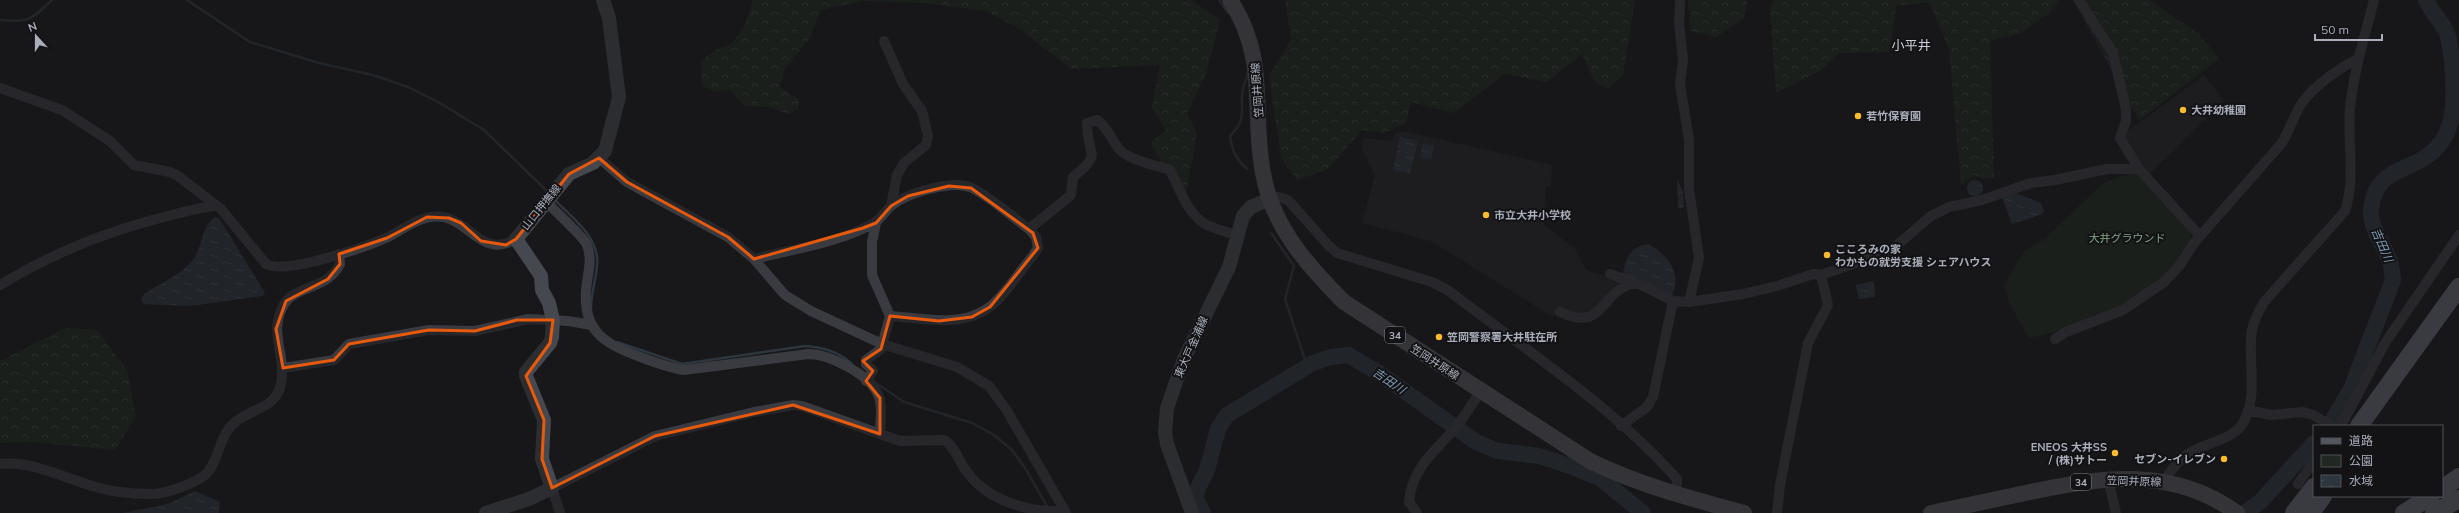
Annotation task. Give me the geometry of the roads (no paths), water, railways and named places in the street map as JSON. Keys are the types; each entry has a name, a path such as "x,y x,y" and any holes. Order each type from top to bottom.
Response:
{"highway":[{"path":"2360,425 2459,287"},
{"path":"2372,425 2419,356 2459,304"},
{"path":"2443,488 2459,477"},
{"path":"2294,513 2306,486"},
{"path":"2311,513 2321,497"},
{"path":"2404,513 2429,497"},
{"path":"2434,513 2459,500"}],"main road":[{"path":"599,158 605,151 619,97 609,18 603,0"},
{"name":"笠岡井原線","path":"1230,0 1246,26 1252,42 1258,92 1260,157 1270,199 1277,218 1293,244 1314,271 1344,302 1590,460 1616,473 1676,494 1744,513"},
{"name":"山口押撫線","path":"552,488 542,459 544,420 526,376 526,372 550,344 553,320 549,303 542,290 541,276 516,239 569,174 599,158"},
{"name":"東大戸金浦線","path":"1192,513 1167,444 1165,432 1167,408 1184,359 1229,267 1246,210 1270,199"},
{"name":"笠岡井原線","path":"1931,513 2069,484 2108,479 2164,481 2190,488 2233,510"},
{"path":"486,513 529,499 552,488"}],"street":[{"path":"1680,0 1679,23 1683,60 1680,84 1689,140 1689,189 1699,258 1689,302"},
{"path":"2079,0 2113,53 2126,108 2126,120 2120,138 2139,169 2200,236"},
{"path":"2164,481 2178,462 2190,452 2239,428 2248,410 2251,340 2256,316 2264,302 2345,211 2348,203 2350,114 2358,59 2374,0"},
{"path":"884,41 903,84 922,111 928,136 926,145 904,163 897,175 891,206"},
{"path":"2055,339 2066,332 2123,310 2164,282 2180,265 2194,242 2281,144 2290,132 2302,102 2331,74 2358,59"},
{"path":"0,88 62,110 110,141 128,162 134,165 170,172 216,206 232,220 266,264 272,268 306,264 339,254 387,238 427,218 449,218 461,223 482,241 494,245 506,245 516,239"},
{"path":"1029,229 1071,195 1073,177 1090,164 1092,157 1087,123 1097,120 1105,125 1120,149 1126,155 1170,170 1191,210 1207,225 1237,236"},
{"path":"599,158 627,182 728,237 754,259 785,295 811,311 882,344 956,367 989,386 1006,408 1062,512"},
{"path":"1610,274 1674,301 1689,302 1743,294 1777,286 1813,274 1821,275 1890,251 1926,219 1949,207 1982,200 2031,183 2054,180 2107,169 2139,169"},
{"path":"754,259 839,237 876,223 891,206 922,190 962,186 972,188 1029,229 1036,237 1038,248 990,307 980,314 939,321 890,316"},
{"path":"549,197 587,244 590,261 586,305 592,326 603,340 612,345 672,368 700,369 820,354 836,360 868,379 880,398 880,434"},
{"path":"1270,199 1279,197 1288,200 1337,253 1445,288 1568,380 1651,451 1677,479 1676,494"},
{"path":"0,285 56,253 113,231 216,206"},
{"path":"868,379 873,371 866,364 866,360 877,353 882,344 890,316 872,275 872,242 876,223"},
{"path":"2343,425 2385,344 2459,235"},
{"path":"0,464 22,464 98,488 151,494 164,493 208,473 230,426 238,419 267,405 275,398 280,388 283,368 276,329 281,310 286,301 295,295 320,285 328,279 340,264 339,254"},
{"path":"1777,513 1780,485 1808,343 1828,305 1821,275"},
{"path":"1560,312 1574,319 1583,320 1591,317 1620,288 1634,283"},
{"path":"1622,426 1646,407 1653,397 1674,301"},
{"path":"283,368 334,360 349,344 430,330 475,331 517,320 553,320 592,326"},
{"path":"1418,513 1408,502 1417,471 1425,459 1455,427 1481,391"},
{"path":"560,513 552,488 655,436 754,412 793,406 802,406 880,434 909,442 944,440 950,443 969,475 988,490 1018,507 1062,512"},
{"path":"2248,410 2271,415 2303,412 2329,424"},
{"path":"2306,486 2313,464"},
{"path":"2108,479 2116,513"}],"water":[{"path":"1400,137 1418,141 1410,173 1393,170"},
{"path":"1423,144 1434,146 1431,159 1420,157"},
{"path":"1677,179 1683,192 1684,206 1681,209 1678,207"},
{"path":"1975,180 1982,185 1983,188 1978,195 1975,196 1968,191 1967,188 1972,181"},
{"path":"2016,193 2041,203 2044,211 2042,214 2012,224 2002,197"},
{"path":"215,217 219,218 265,293 262,296 189,306 144,304 141,300 144,294 176,275 192,261 196,256 207,226"},
{"path":"1648,244 1661,253 1672,266 1676,280 1675,288 1671,296 1623,274 1630,254 1638,247"},
{"path":"1873,281 1875,297 1859,299 1856,285"},
{"path":"195,491 220,502 219,513 123,513 168,504"}],"waterway":[{"path":"0,20 24,20 40,12 52,0"},
{"path":"187,0 250,42 319,63 373,75 408,87 440,103 484,130 548,192"},
{"path":"1219,0 1228,13"},
{"name":"吉田川","path":"2330,425 2351,389 2393,280 2390,262 2376,234 2372,220 2372,203 2378,186 2396,172 2431,154 2446,135 2450,124 2454,88 2449,41 2444,27 2426,0"},
{"path":"1247,169 1235,154 1230,136 1242,118 1243,87 1248,73"},
{"path":"554,199 583,228 594,245 597,255 597,265 591,308"},
{"path":"1271,233 1294,266 1285,299 1307,366"},
{"path":"617,342 682,364 805,346 836,353 852,364"},
{"name":"吉田川","path":"1203,513 1195,498 1207,470 1218,429 1227,415 1313,363 1331,357 1348,355 1379,373 1476,442 1498,451 1539,456 1600,478 1643,513"},
{"path":"873,381 904,402 972,423 994,435 1012,450 1025,468 1048,508"},
{"name":"吉田川","path":"2245,513 2261,501 2313,444"}],"place":[{"name":"大井幼稚園","path":"2183,110"},
{"name":"若竹保育園","path":"1858,116"},
{"name":"市立大井小学校","path":"1486,215"},
{"name":"こころみの家 わかもの就労支援 シェアハウス","path":"1827,255"},
{"name":"笠岡警察署大井駐在所","path":"1439,337"},
{"name":"ENEOS 大井SS / (株)サトー","path":"2115,453"},
{"name":"セブン-イレブン","path":"2224,459"}],"district":[{"name":"小平井","path":"1911,45"}],"park label":[{"name":"大井グラウンド","path":"2127,238"}]}
